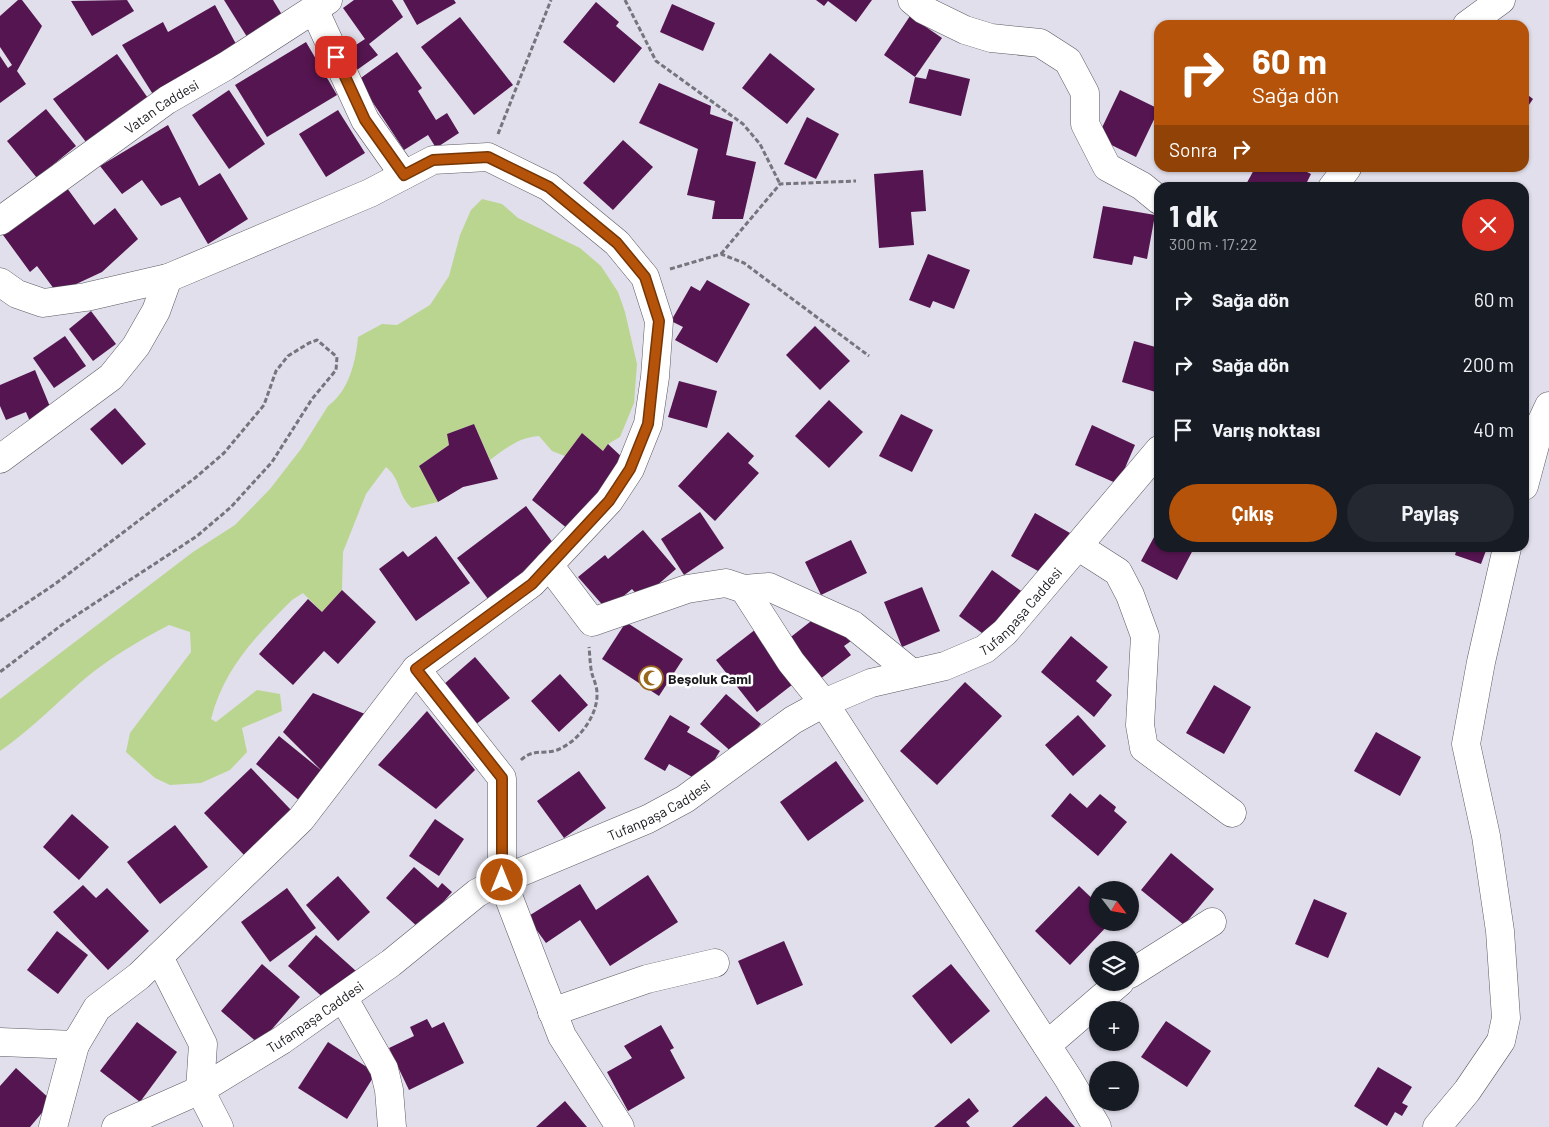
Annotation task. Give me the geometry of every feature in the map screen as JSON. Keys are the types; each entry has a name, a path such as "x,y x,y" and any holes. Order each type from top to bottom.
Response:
{"street":[{"path":"912,0 924,10 965,30 991,38 1040,43 1068,61 1084,93 1085,124 1107,166 1142,186 1154,196"},
{"path":"1474,20 1501,0"},
{"path":"321,4 365,120 404,175"},
{"name":"Vatan Caddesi","path":"0,222 167,100 226,66 321,4"},
{"path":"0,282 17,294 43,303 86,297 168,278 370,193 433,160 488,157 549,187 617,243 645,277 659,321 648,424 630,469 609,501 532,584 416,669 302,819 160,957 98,1008 74,1045 54,1127"},
{"path":"0,459 111,377 136,346 156,311 168,278"},
{"path":"1529,467 1541,423 1549,406"},
{"name":"Tufanpaşa Caddesi","path":"116,1127 200,1090 282,1040 344,999 477,893 502,880 648,819 685,799 793,720 824,703 871,684 945,666 986,649 1005,632 1079,547 1154,456"},
{"path":"1079,547 1118,572 1130,595 1145,636 1140,725 1144,748 1232,813"},
{"path":"1437,1127 1467,1091 1501,1041 1506,1018 1500,931 1486,836 1466,744 1506,552"},
{"path":"549,565 592,622 687,589 726,583 744,589 769,587 852,626 912,673"},
{"path":"744,589 791,662 824,703 1047,1045 1097,1127"},
{"path":"416,669 502,778 502,880 562,1036 616,1124"},
{"path":"1139,968 1212,922"},
{"path":"160,957 203,1044 200,1090 219,1127"},
{"path":"552,1012 647,979 715,962"},
{"path":"1047,1045 1110,991"},
{"path":"344,999 384,1069 389,1090 392,1127"},
{"path":"0,1042 74,1045"}],"path":[{"path":"488,157 551,0"},
{"path":"625,0 656,61 743,124 760,144 780,184"},
{"path":"645,277 721,254 780,184 856,181"},
{"path":"721,254 744,263 869,356"},
{"path":"0,621 55,584 195,478 224,453 264,405 276,371 288,356 317,340 337,357 336,370 312,399 272,462 232,506 197,536 62,624 0,672"},
{"path":"502,778 529,753 557,750 575,739 588,723 595,707 597,692 592,672 588,640 592,622"}],"green space":[{"path":"482,199 502,204 518,218 580,248 601,266 618,292 625,312 637,364 634,403 620,437 608,444 603,451 582,433 565,456 552,451 539,436 532,437 513,444 490,460 474,424 447,434 449,445 419,466 438,502 412,508 404,498 395,477 386,467 366,494 343,552 342,590 322,612 303,593 292,600 254,640 233,668 224,684 211,719 216,722 257,690 280,694 282,711 242,728 247,752 230,770 201,783 170,785 155,778 126,752 130,733 191,652 190,632 169,625 148,636 97,669 23,734 0,751 0,699 193,552 235,525 270,489 301,449 328,406 335,400 346,384 353,365 358,337 382,324 397,325 430,305 449,276 460,235 471,210"}],"building":[{"path":"18,0 22,0 42,26 17,71 26,84 0,103 0,56 8,68 12,65 0,47 0,16"},
{"path":"127,0 134,11 92,36 71,1"},
{"path":"224,0 273,0 284,18 249,40"},
{"path":"354,0 392,0 403,17 369,44 378,55 354,72 342,54 365,39 343,8"},
{"path":"403,0 454,0 456,3 417,25"},
{"path":"816,0 872,0 856,22 828,1 824,6"},
{"path":"596,2 619,22 616,26 642,48 614,83 563,42"},
{"path":"672,4 715,23 703,51 660,32"},
{"path":"215,5 236,44 154,96 122,45 163,22 168,32"},
{"path":"910,16 942,38 915,77 884,55"},
{"path":"460,17 513,85 474,115 421,47"},
{"path":"306,42 337,95 267,137 235,85"},
{"path":"397,52 422,88 418,91 436,120 447,113 459,133 436,148 428,135 404,150 358,80"},
{"path":"770,53 815,89 787,124 742,88"},
{"path":"117,54 150,101 86,142 53,99"},
{"path":"929,69 970,79 961,116 909,103 915,77 926,79"},
{"path":"659,83 711,106 710,114 733,122 726,155 756,162 743,219 712,219 715,201 687,195 698,149 639,123"},
{"path":"229,90 265,144 229,169 192,115"},
{"path":"1120,90 1154,107 1154,119 1136,157 1097,138"},
{"path":"1529,96 1533,99 1529,105"},
{"path":"46,109 76,146 37,178 7,141"},
{"path":"338,110 365,153 326,177 299,134"},
{"path":"807,117 839,134 816,179 784,164"},
{"path":"168,125 199,186 220,173 248,219 208,244 180,197 161,206 142,180 122,194 100,166"},
{"path":"623,140 653,167 613,210 583,183"},
{"path":"923,170 926,211 911,212 914,245 879,248 874,174"},
{"path":"1253,172 1307,172 1311,174 1307,182 1247,182"},
{"path":"67,188 94,225 115,208 138,239 102,272 57,293 37,266 30,272 3,235"},
{"path":"1103,206 1154,215 1147,259 1134,256 1132,265 1093,258"},
{"path":"928,254 970,270 954,309 933,301 930,308 909,300"},
{"path":"707,280 750,304 717,363 675,340 683,327 671,321 691,286 700,291"},
{"path":"91,311 116,344 93,361 69,329"},
{"path":"815,326 850,361 820,390 786,355"},
{"path":"65,336 86,366 54,388 33,358"},
{"path":"1134,341 1154,347 1154,392 1122,382"},
{"path":"35,370 53,414 31,424 26,412 6,420 0,406 0,385"},
{"path":"679,381 717,391 707,428 668,417"},
{"path":"829,400 863,432 829,468 795,436"},
{"path":"115,408 146,444 122,465 90,429"},
{"path":"901,414 933,430 912,472 879,456"},
{"path":"474,424 498,479 463,487 438,502 419,466 449,445 447,434"},
{"path":"1092,425 1135,445 1118,484 1075,465"},
{"path":"728,432 754,456 748,463 759,473 715,521 678,486"},
{"path":"582,433 603,451 608,444 625,460 568,529 532,500"},
{"path":"526,506 556,547 488,599 457,558"},
{"path":"700,512 724,548 684,575 661,539"},
{"path":"1035,513 1070,533 1047,576 1011,556"},
{"path":"643,530 676,569 641,599 632,589 607,610 578,577 605,555 608,559"},
{"path":"436,536 470,583 416,621 379,569 403,551 408,557"},
{"path":"1154,537 1154,552 1192,552 1177,580 1141,561"},
{"path":"851,540 867,573 821,595 805,562"},
{"path":"1456,552 1486,552 1481,564 1455,555"},
{"path":"992,570 1024,593 990,639 959,616"},
{"path":"922,587 940,631 902,647 884,602"},
{"path":"342,590 376,622 338,664 324,651 293,685 259,654 308,599 322,612"},
{"path":"815,618 839,626 851,641 844,646 851,655 819,680 787,640"},
{"name":"Beşoluk Cami","path":"626,622 683,659 659,696 602,659"},
{"path":"756,629 797,681 757,712 716,660"},
{"path":"1071,636 1108,667 1096,681 1112,695 1094,717 1041,672"},
{"path":"475,657 510,698 475,725 443,685"},
{"path":"560,674 588,705 559,732 531,701"},
{"path":"965,682 1002,716 937,785 900,751"},
{"path":"1214,685 1251,707 1224,754 1186,733"},
{"path":"313,693 365,714 301,802 256,764 279,736 322,771 283,732"},
{"path":"726,694 761,724 734,754 700,724"},
{"path":"427,711 475,770 436,809 378,765"},
{"path":"670,715 690,727 687,732 720,751 701,782 669,764 665,771 644,759"},
{"path":"1078,715 1106,746 1073,776 1045,745"},
{"path":"1376,732 1421,757 1400,796 1354,771"},
{"path":"836,761 864,801 808,841 780,802"},
{"path":"251,768 291,810 244,855 204,813"},
{"path":"579,771 606,808 564,838 537,801"},
{"path":"1070,793 1087,808 1100,794 1116,807 1114,811 1127,822 1098,856 1051,816"},
{"path":"72,814 109,847 79,880 43,847"},
{"path":"435,819 464,839 439,876 409,856"},
{"path":"175,825 208,867 160,904 127,862"},
{"path":"1171,853 1214,889 1184,925 1141,890"},
{"path":"414,867 438,888 442,883 452,892 420,929 386,898"},
{"path":"648,875 678,922 610,966 580,920 546,943 527,917 580,884 596,910"},
{"path":"338,876 370,912 338,941 306,905"},
{"path":"83,885 96,898 107,888 149,931 108,970 53,912"},
{"path":"1079,886 1089,895 1089,931 1102,931 1093,941 1089,941 1089,945 1070,965 1035,931"},
{"path":"287,888 316,928 270,962 241,922"},
{"path":"1314,899 1347,913 1328,958 1295,944"},
{"path":"57,931 88,955 58,994 27,970"},
{"path":"316,935 356,971 328,1002 288,966"},
{"path":"784,941 803,985 757,1005 738,961"},
{"path":"262,964 300,997 259,1044 221,1011"},
{"path":"951,964 990,1011 951,1044 912,996"},
{"path":"427,1019 432,1028 444,1022 464,1063 409,1090 389,1048 414,1036 410,1027"},
{"path":"1166,1021 1211,1051 1187,1087 1141,1057"},
{"path":"137,1022 177,1052 140,1102 100,1071"},
{"path":"661,1025 674,1048 670,1050 685,1078 628,1111 607,1072 632,1058 624,1046"},
{"path":"328,1042 376,1073 347,1119 298,1088"},
{"path":"1378,1067 1412,1087 1402,1103 1408,1106 1402,1116 1395,1112 1387,1126 1354,1106"},
{"path":"16,1068 52,1101 30,1127 0,1127 0,1086"},
{"path":"1046,1096 1075,1127 1012,1127"},
{"path":"969,1098 979,1111 966,1122 970,1127 934,1127"},
{"path":"565,1101 587,1127 536,1127"}],"place":[{"name":"Beşoluk Cami","path":"651,678"}],"route":[{"path":"336,57 365,120 404,175 433,160 488,157 549,187 617,243 645,277 659,321 655,377 648,424 630,469 609,501 532,584 416,669 502,778 502,880"}]}
